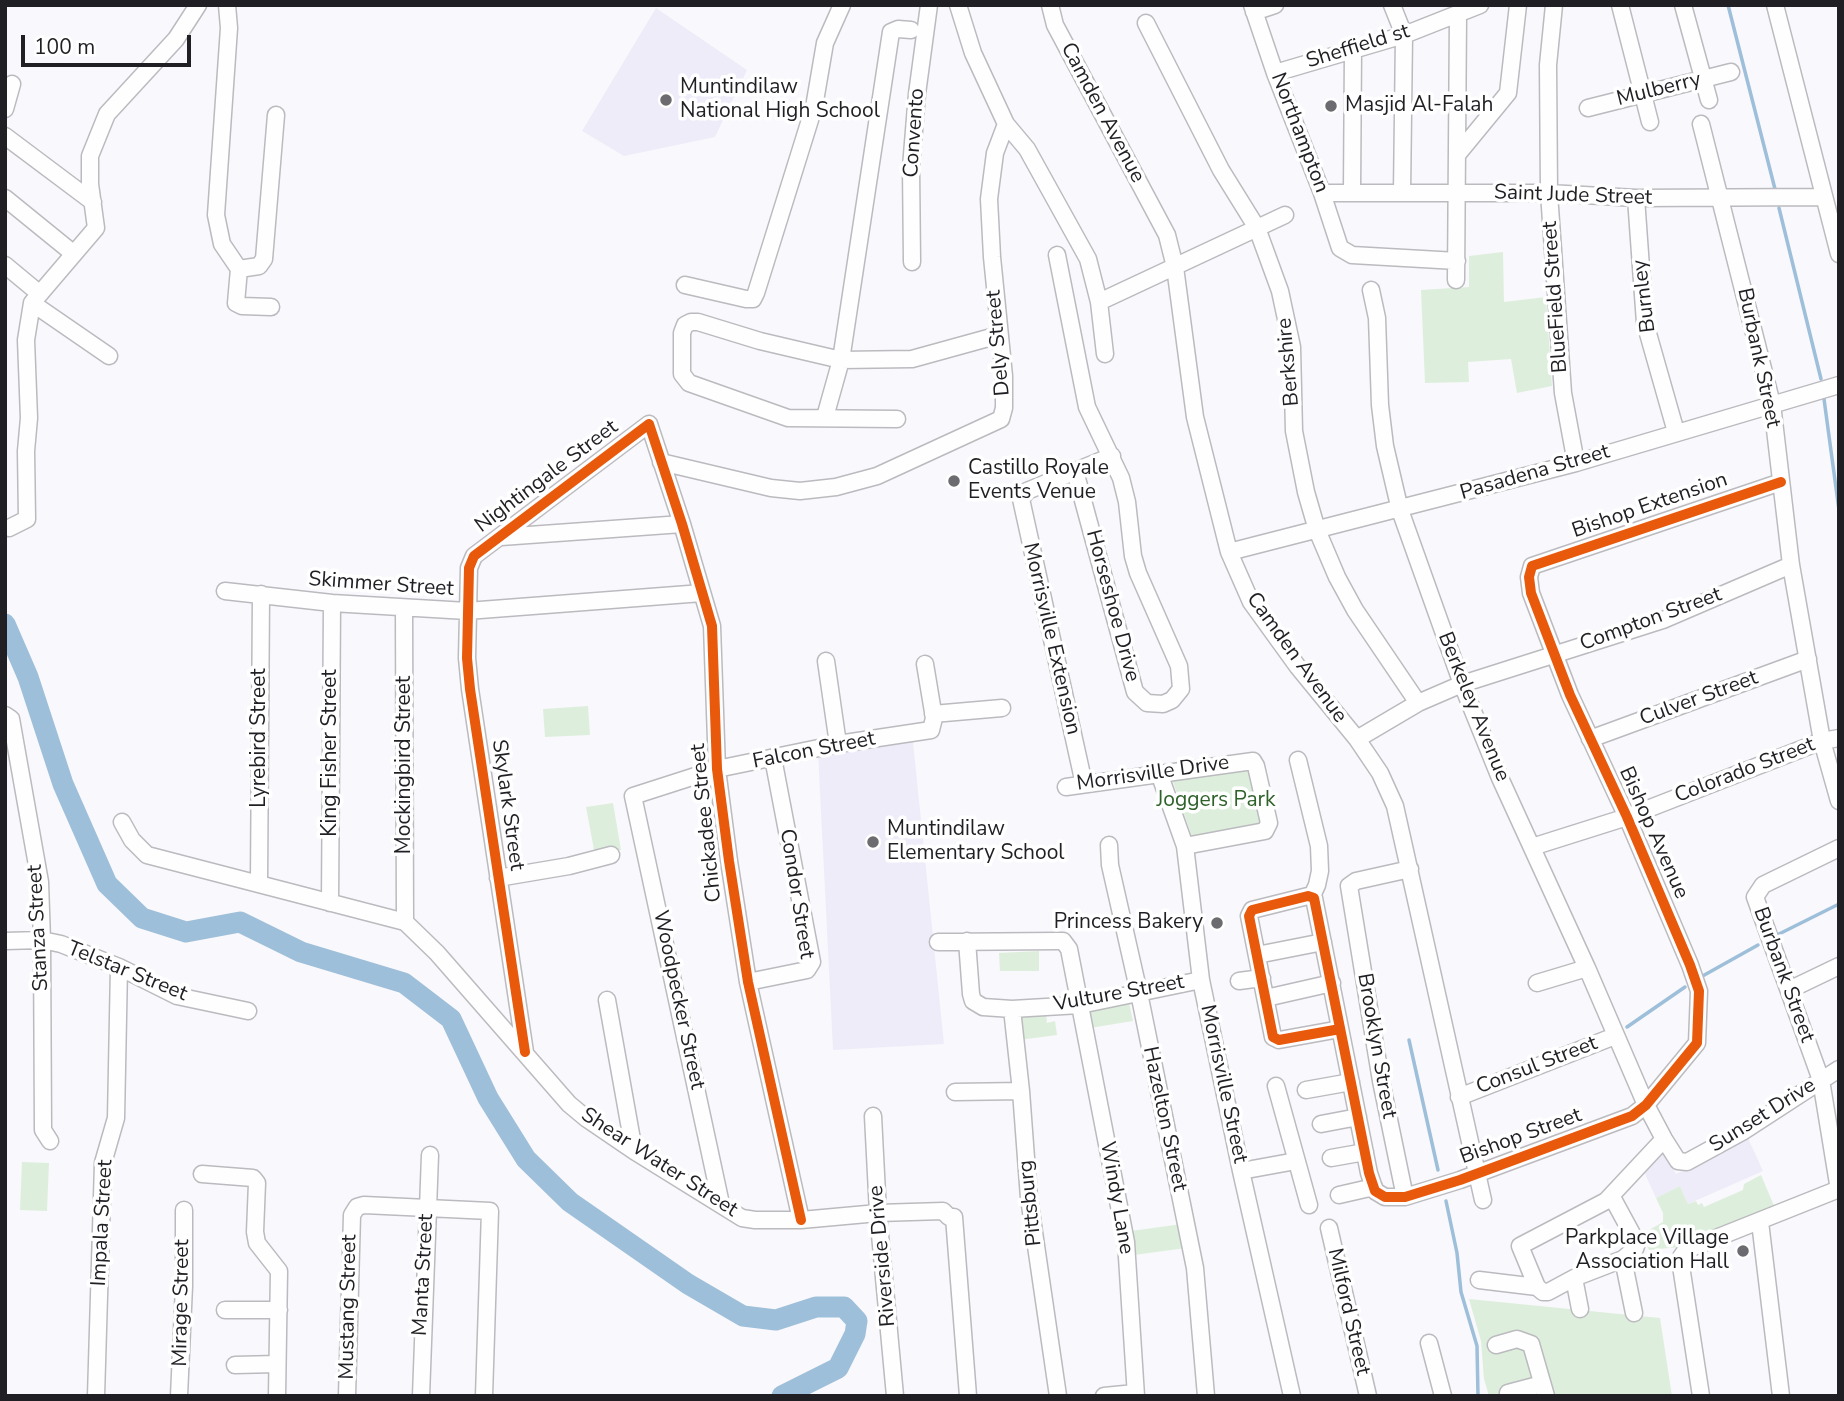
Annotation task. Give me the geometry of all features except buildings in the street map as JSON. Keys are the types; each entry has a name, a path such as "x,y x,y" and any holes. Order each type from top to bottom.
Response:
{"street":[{"path":"9,528 27,519 26,451 29,418 26,340 36,298 96,228 90,184 90,156 107,114 176,39 198,5"},
{"path":"227,5 229,28 216,215 222,244 239,269 236,303 242,306 271,307"},
{"path":"685,285 753,299 814,107 825,43 842,5"},
{"name":"Convento","path":"912,262 912,167 917,94 929,5"},
{"path":"958,5 973,53 1006,124 1027,149 1088,259 1099,302 1105,354"},
{"name":"Camden Avenue","path":"1050,5 1055,25 1167,235 1175,267 1195,417 1229,552 1251,602 1298,667 1357,739 1389,789 1400,822 1483,1200"},
{"path":"1253,9 1275,5"},
{"path":"1392,5 1404,35 1402,193"},
{"name":"Sheffield st","path":"1275,73 1404,35 1480,5"},
{"path":"1457,155 1508,93 1518,5"},
{"name":"BlueField Street","path":"1554,5 1547,76 1549,193 1563,393 1576,463"},
{"path":"1620,5 1650,122"},
{"path":"1683,5 1709,100"},
{"path":"1775,5 1839,254"},
{"name":"Northampton","path":"1253,9 1340,248 1352,255 1457,261"},
{"path":"1456,280 1458,15"},
{"name":"Berkshire","path":"1146,23 1222,170 1257,228 1280,291 1292,347 1294,431 1306,492 1317,530 1337,577 1355,610 1418,703"},
{"path":"825,417 841,360 891,32 898,29 911,30"},
{"path":"1352,193 1353,49"},
{"name":"Mulberry","path":"1588,108 1731,72"},
{"path":"5,109 12,84"},
{"path":"239,269 255,268 264,259 276,114"},
{"name":"Dely Street","path":"667,463 736,481 800,491 836,487 877,476 1001,419 1004,408 1004,376 989,199 995,153 1006,124"},
{"name":"Burbank Street","path":"1702,124 1772,404 1791,565 1822,741 1839,801"},
{"path":"5,136 93,202"},
{"name":"Saint Jude Street","path":"1322,193 1549,193 1721,199 1823,197"},
{"path":"5,198 74,254"},
{"name":"Burnley","path":"1636,198 1645,323 1676,432"},
{"path":"1099,302 1285,215"},
{"name":"Horseshoe Drive","path":"1057,254 1087,407 1121,478 1138,573 1179,666 1181,689 1172,700 1163,704 1147,703 1135,692 1076,471"},
{"path":"5,265 36,298 109,356"},
{"name":"Berkeley Avenue","path":"1371,290 1377,318 1385,446 1400,509 1462,684 1500,778 1646,1105 1678,1161 1687,1162"},
{"path":"897,419 788,418 689,383 682,374 682,333 685,325 691,321 698,322 760,341 841,360 912,359 999,335"},
{"name":"Pasadena Street","path":"1229,552 1576,463 1839,385"},
{"name":"Chickadee Street","path":"649,424 667,463 712,626 717,769 729,861 748,982 801,1220"},
{"name":"Nightingale Street","path":"470,562 474,556 649,424"},
{"path":"1076,471 1112,456"},
{"name":"Morrisville Extension","path":"1076,471 1027,491 1023,494 1021,509 1084,784"},
{"name":"Bishop Extension","path":"1532,566 1781,482"},
{"path":"501,537 682,524"},
{"name":"Skylark Street","path":"470,562 467,611 470,689 525,1052"},
{"name":"Compton Street","path":"1357,739 1418,703 1462,684 1663,620 1791,565"},
{"name":"Bishop Avenue","path":"1532,566 1529,577 1531,593 1553,654 1627,817 1699,991 1697,1043 1646,1105"},
{"name":"Skimmer Street","path":"225,591 332,603 467,611 702,593"},
{"name":"Lyrebird Street","path":"259,883 261,594"},
{"name":"King Fisher Street","path":"330,903 332,603"},
{"name":"Mockingbird Street","path":"404,608 405,922"},
{"name":"Culver Street","path":"1590,740 1808,659"},
{"path":"826,661 838,744"},
{"path":"925,664 933,715 1002,708"},
{"name":"Stanza Street","path":"7,715 40,882 43,1129 50,1141"},
{"name":"Falcon Street","path":"633,796 717,769 838,744 927,732 933,727 933,715"},
{"name":"Colorado Street","path":"1532,847 1627,817 1822,741 1839,738"},
{"name":"Condor Street","path":"748,982 807,970 812,962 773,758"},
{"name":"Morrisville Drive","path":"1066,787 1249,760 1256,766 1269,822 1265,831 1185,846"},
{"path":"1298,760 1319,846 1320,870 1312,896"},
{"name":"Morrisville Street","path":"1159,773 1185,846 1201,980 1292,1396"},
{"name":"Woodpecker Street","path":"633,796 720,1204"},
{"name":"Shear Water Street","path":"122,822 132,840 147,855 405,922 437,953 569,1104 634,1151 742,1218 801,1220 878,1213 943,1211 949,1217 954,1217 968,1396"},
{"name":"Hazelton Street","path":"1109,845 1110,865 1195,1268 1206,1396"},
{"name":"Burbank Street","path":"1839,848 1763,885 1755,897 1821,1080 1839,1190"},
{"path":"498,878 569,866 611,855"},
{"name":"Brooklyn Street","path":"1405,1197 1381,1081 1349,886 1356,881 1410,869"},
{"path":"1312,896 1375,1191 1385,1197 1405,1197"},
{"path":"1312,896 1250,911 1272,1034 1275,1039 1340,1029"},
{"name":"Telstar Street","path":"5,941 42,940 61,944 119,967 177,996 248,1012"},
{"path":"938,942 967,941"},
{"name":"Vulture Street","path":"967,941 973,1001 983,1007 1012,1009 1080,1005 1201,980"},
{"name":"Windy Lane","path":"967,941 1063,941 1069,949 1126,1242 1135,1394 1104,1396"},
{"path":"1257,955 1323,942"},
{"path":"1789,990 1839,966"},
{"name":"Impala Street","path":"96,1396 103,1163 116,1118 119,967"},
{"path":"1537,983 1587,968"},
{"path":"1239,981 1262,978"},
{"path":"1266,999 1332,983"},
{"path":"607,1000 634,1151"},
{"name":"Pittsburg","path":"1012,1009 1029,1198 1058,1396"},
{"name":"Consul Street","path":"1459,1097 1615,1036"},
{"name":"Sunset Drive","path":"1687,1162 1742,1132 1839,1069"},
{"path":"1306,1090 1351,1082"},
{"path":"1276,1086 1309,1205"},
{"path":"955,1093 1021,1091"},
{"name":"Bishop Street","path":"1405,1197 1632,1116 1646,1105"},
{"name":"Riverside Drive","path":"873,1116 878,1213 895,1396"},
{"path":"1321,1124 1358,1117"},
{"path":"1612,1197 1637,1242 1635,1248 1623,1259 1543,1292 1537,1287 1520,1246 1612,1197 1664,1139"},
{"path":"1331,1158 1365,1152"},
{"name":"Manta Street","path":"421,1396 430,1155"},
{"path":"1241,1171 1296,1161"},
{"path":"202,1174 255,1179 257,1243 279,1271 276,1396"},
{"path":"1339,1195 1374,1187"},
{"path":"1700,1396 1681,1257 1686,1250 1839,1190"},
{"name":"Mustang Street","path":"347,1396 347,1213 364,1205 490,1211 484,1396"},
{"name":"Mirage Street","path":"179,1396 184,1210"},
{"path":"1760,1222 1782,1396"},
{"name":"Milford Street","path":"1329,1228 1368,1396"},
{"path":"1623,1259 1634,1313"},
{"path":"1574,1278 1580,1309"},
{"path":"1479,1280 1537,1287"},
{"path":"225,1310 279,1310"},
{"path":"1496,1345 1517,1339 1524,1339 1531,1344 1544,1390 1508,1393"},
{"path":"1429,1343 1443,1396"},
{"path":"235,1365 277,1364"}],"shaded area":[{"name":"Muntindilaw National High School","path":"656,8 747,70 715,137 624,156 582,131"},
{"name":"Muntindilaw Elementary School","path":"913,742 944,1044 833,1050 818,752"},
{"path":"1748,1138 1763,1171 1688,1204 1680,1186 1656,1198 1641,1165 1663,1149 1676,1174"}],"green space":[{"path":"1503,252 1504,302 1546,297 1552,386 1517,393 1511,359 1468,362 1469,382 1425,383 1421,290 1469,287 1469,256"},
{"path":"588,706 590,735 545,737 543,709"},
{"name":"Joggers Park","path":"1250,765 1262,825 1192,837 1171,776"},
{"path":"613,803 621,850 595,855 586,807"},
{"path":"1039,951 1039,971 1000,971 999,953"},
{"path":"1129,1003 1133,1021 1090,1028 1086,1009"},
{"path":"1046,1013 1047,1023 1055,1021 1057,1035 1019,1040 1016,1015"},
{"path":"22,1162 49,1163 47,1211 20,1210"},
{"path":"1761,1175 1775,1208 1680,1247 1649,1250 1642,1234 1663,1222 1663,1213 1656,1198 1680,1186 1688,1204 1696,1201 1704,1207 1743,1190 1744,1184"},
{"path":"1182,1224 1186,1248 1134,1255 1131,1231"},
{"path":"1469,1299 1660,1318 1672,1396 1489,1396 1484,1379 1481,1341"}],"waterway":[{"path":"1728,5 1776,193"},
{"path":"1779,208 1821,379"},
{"path":"1824,399 1839,510"},
{"path":"5,624 28,677 63,784 107,884 142,918 186,932 240,922 301,952 404,983 451,1019 488,1098 526,1159 570,1202 688,1284 743,1316 776,1320 816,1307 844,1307 857,1321 855,1334 838,1368 782,1396"},
{"path":"1777,935 1839,904"},
{"path":"1699,978 1758,945"},
{"path":"1627,1027 1685,987"},
{"path":"1409,1040 1438,1170"},
{"path":"1446,1201 1457,1253 1461,1292 1477,1346 1478,1396"}],"cycle path":[{"path":"525,1052 470,689 467,658 469,568 474,556 649,424 712,626 717,769 729,861 748,982 801,1220"},
{"path":"1340,1029 1279,1040 1273,1037 1249,916 1252,910 1308,896 1314,898 1369,1173 1375,1191 1385,1197 1405,1197 1460,1180 1632,1116 1646,1105 1697,1043 1699,991 1690,965 1627,817 1570,695 1531,593 1529,577 1532,566 1781,482"}],"place":[{"name":"Muntindilaw National High School","path":"666,100"},
{"name":"Masjid Al-Falah","path":"1331,106"},
{"name":"Castillo Royale Events Venue","path":"954,481"},
{"name":"Muntindilaw Elementary School","path":"873,842"},
{"name":"Princess Bakery","path":"1217,923"},
{"name":"Parkplace Village Association Hall","path":"1743,1251"}]}
